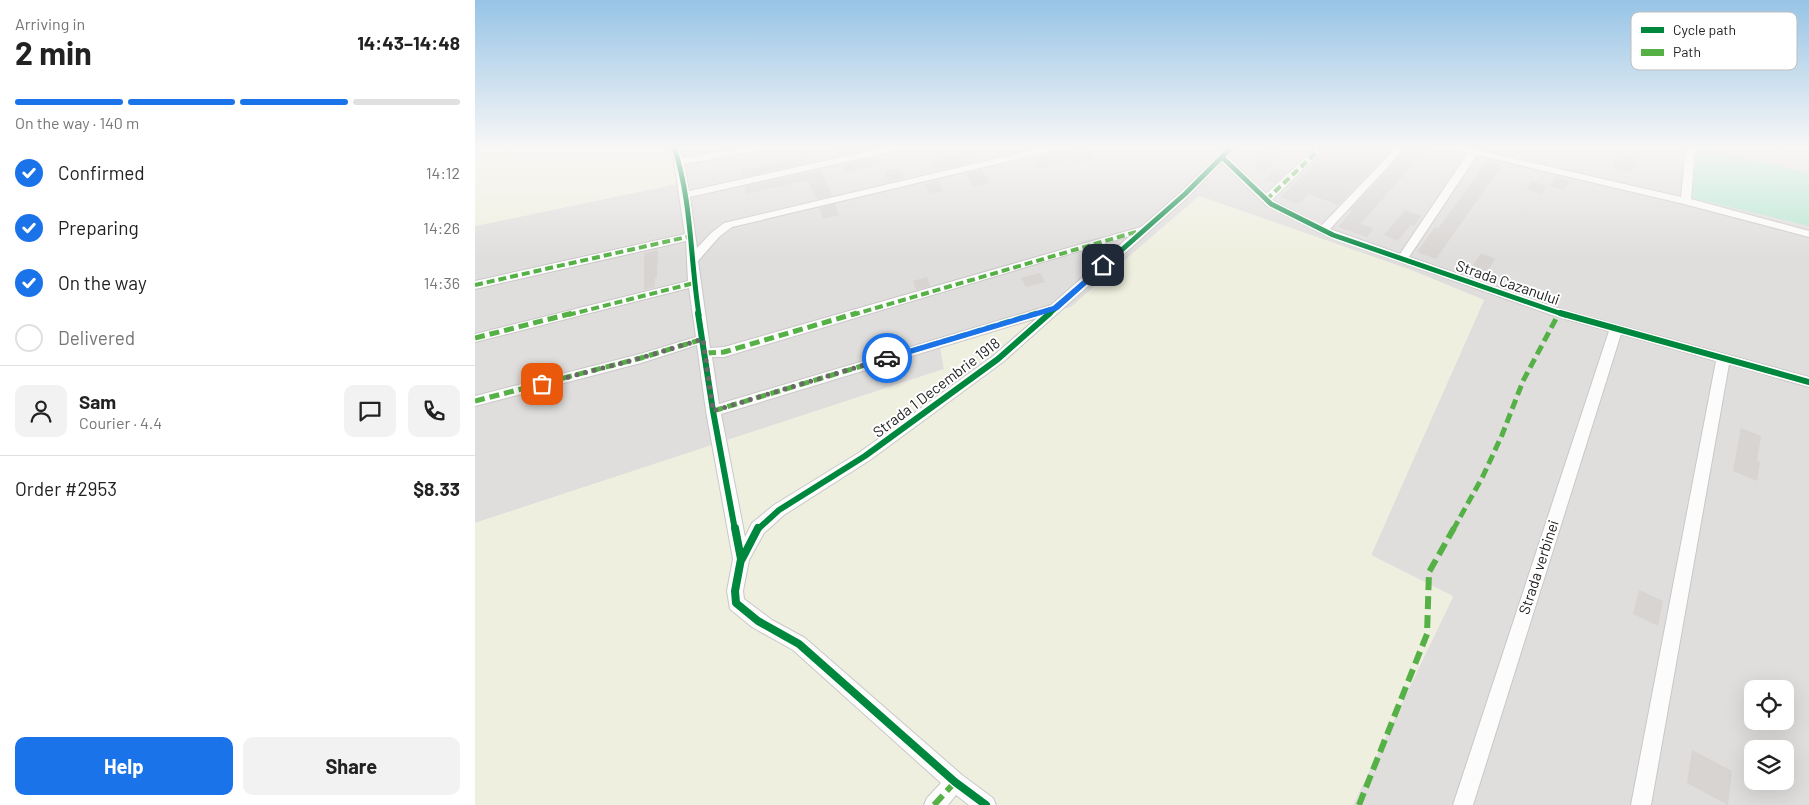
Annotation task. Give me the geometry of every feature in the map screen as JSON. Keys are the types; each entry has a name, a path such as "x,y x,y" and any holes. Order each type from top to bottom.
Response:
{"street":[{"path":"683,185 694,259 694,283 705,346 713,411 741,559 735,591 736,603 758,622 799,644 955,782 986,805"},
{"path":"685,195 730,185"},
{"path":"694,259 715,235 728,225 896,185"},
{"name":"Strada 1 Decembrie 1918","path":"741,559 758,528 779,510 865,456 998,359 1194,185"},
{"name":"Strada Cazanului","path":"1250,185 1266,200 1288,214 1323,230 1513,299 1616,330 1809,382"},
{"path":"1266,200 1282,185"},
{"path":"1323,230 1366,185"},
{"path":"1403,259 1452,185"},
{"path":"1615,185 1686,201 1809,234"},
{"path":"1686,201 1687,185"},
{"path":"475,401 633,360 705,346 725,352 1146,229"},
{"path":"475,284 691,236"},
{"path":"475,338 694,283"},
{"path":"713,411 1056,308"},
{"name":"Strada verbinei","path":"1463,805 1616,330"},
{"path":"1641,805 1723,359"},
{"path":"934,805 955,782"}],"shaded area":[{"path":"673,185 1809,185 1809,805 1353,805 1453,597 1371,555 1484,300 1411,270 1199,196 1071,307 941,347 944,369 475,523 475,226"}],"green space":[{"path":"475,185 674,185 475,226"},
{"path":"1693,185 1809,185 1809,226 1692,198"},
{"path":"1199,196 1411,270 1484,300 1371,555 1453,596 1353,805 475,805 475,523 944,369 940,347 1071,307"}],"building":[{"path":"752,185 788,185 747,194 745,186"},
{"path":"810,185 827,185 832,196 816,199"},
{"path":"925,185 939,185 943,191 930,194"},
{"path":"1293,185 1358,185 1338,205 1308,194 1298,204 1280,197"},
{"path":"1373,185 1395,185 1360,224 1374,228 1367,237 1338,227 1352,211 1350,210"},
{"path":"1470,185 1488,185 1436,259 1417,252 1435,227 1438,229"},
{"path":"1529,185 1547,186 1542,194 1526,189"},
{"path":"1550,185 1567,185 1563,190 1549,186"},
{"path":"835,204 839,215 823,219 819,208"},
{"path":"1405,210 1421,216 1414,226 1410,225 1398,241 1384,235"},
{"path":"658,250 655,287 644,290 644,253"},
{"path":"1481,253 1495,259 1483,278 1468,273"},
{"path":"1040,273 1045,282 1026,287 1021,278"},
{"path":"927,277 930,286 916,290 913,281"},
{"path":"1741,428 1761,436 1757,461 1760,462 1757,481 1733,471"},
{"path":"1639,590 1663,601 1658,626 1633,614"},
{"path":"1692,750 1732,771 1728,805 1687,783"}],"marked path":[{"path":"1266,200 1282,185"},
{"path":"706,353 724,352 1139,231"},
{"path":"475,285 691,236"},
{"path":"475,338 694,283"},
{"path":"713,411 1051,309"},
{"path":"1359,805 1427,634 1429,572 1483,476 1502,435 1523,381 1559,313"},
{"path":"475,401 641,358 703,339"},
{"path":"934,805 955,782"}],"cycle path":[{"path":"683,185 690,223 694,283 713,411 741,559 735,591 736,603 758,621 799,644 955,782 986,805"},
{"path":"742,559 758,528 779,510 865,456 998,359 1194,185"},
{"path":"1251,185 1271,204 1333,235 1559,313 1809,382"}],"way so far":[{"path":"542,384 641,358 703,339 713,411 887,358"}],"route":[{"path":"887,358 1056,308 1103,265"}]}
